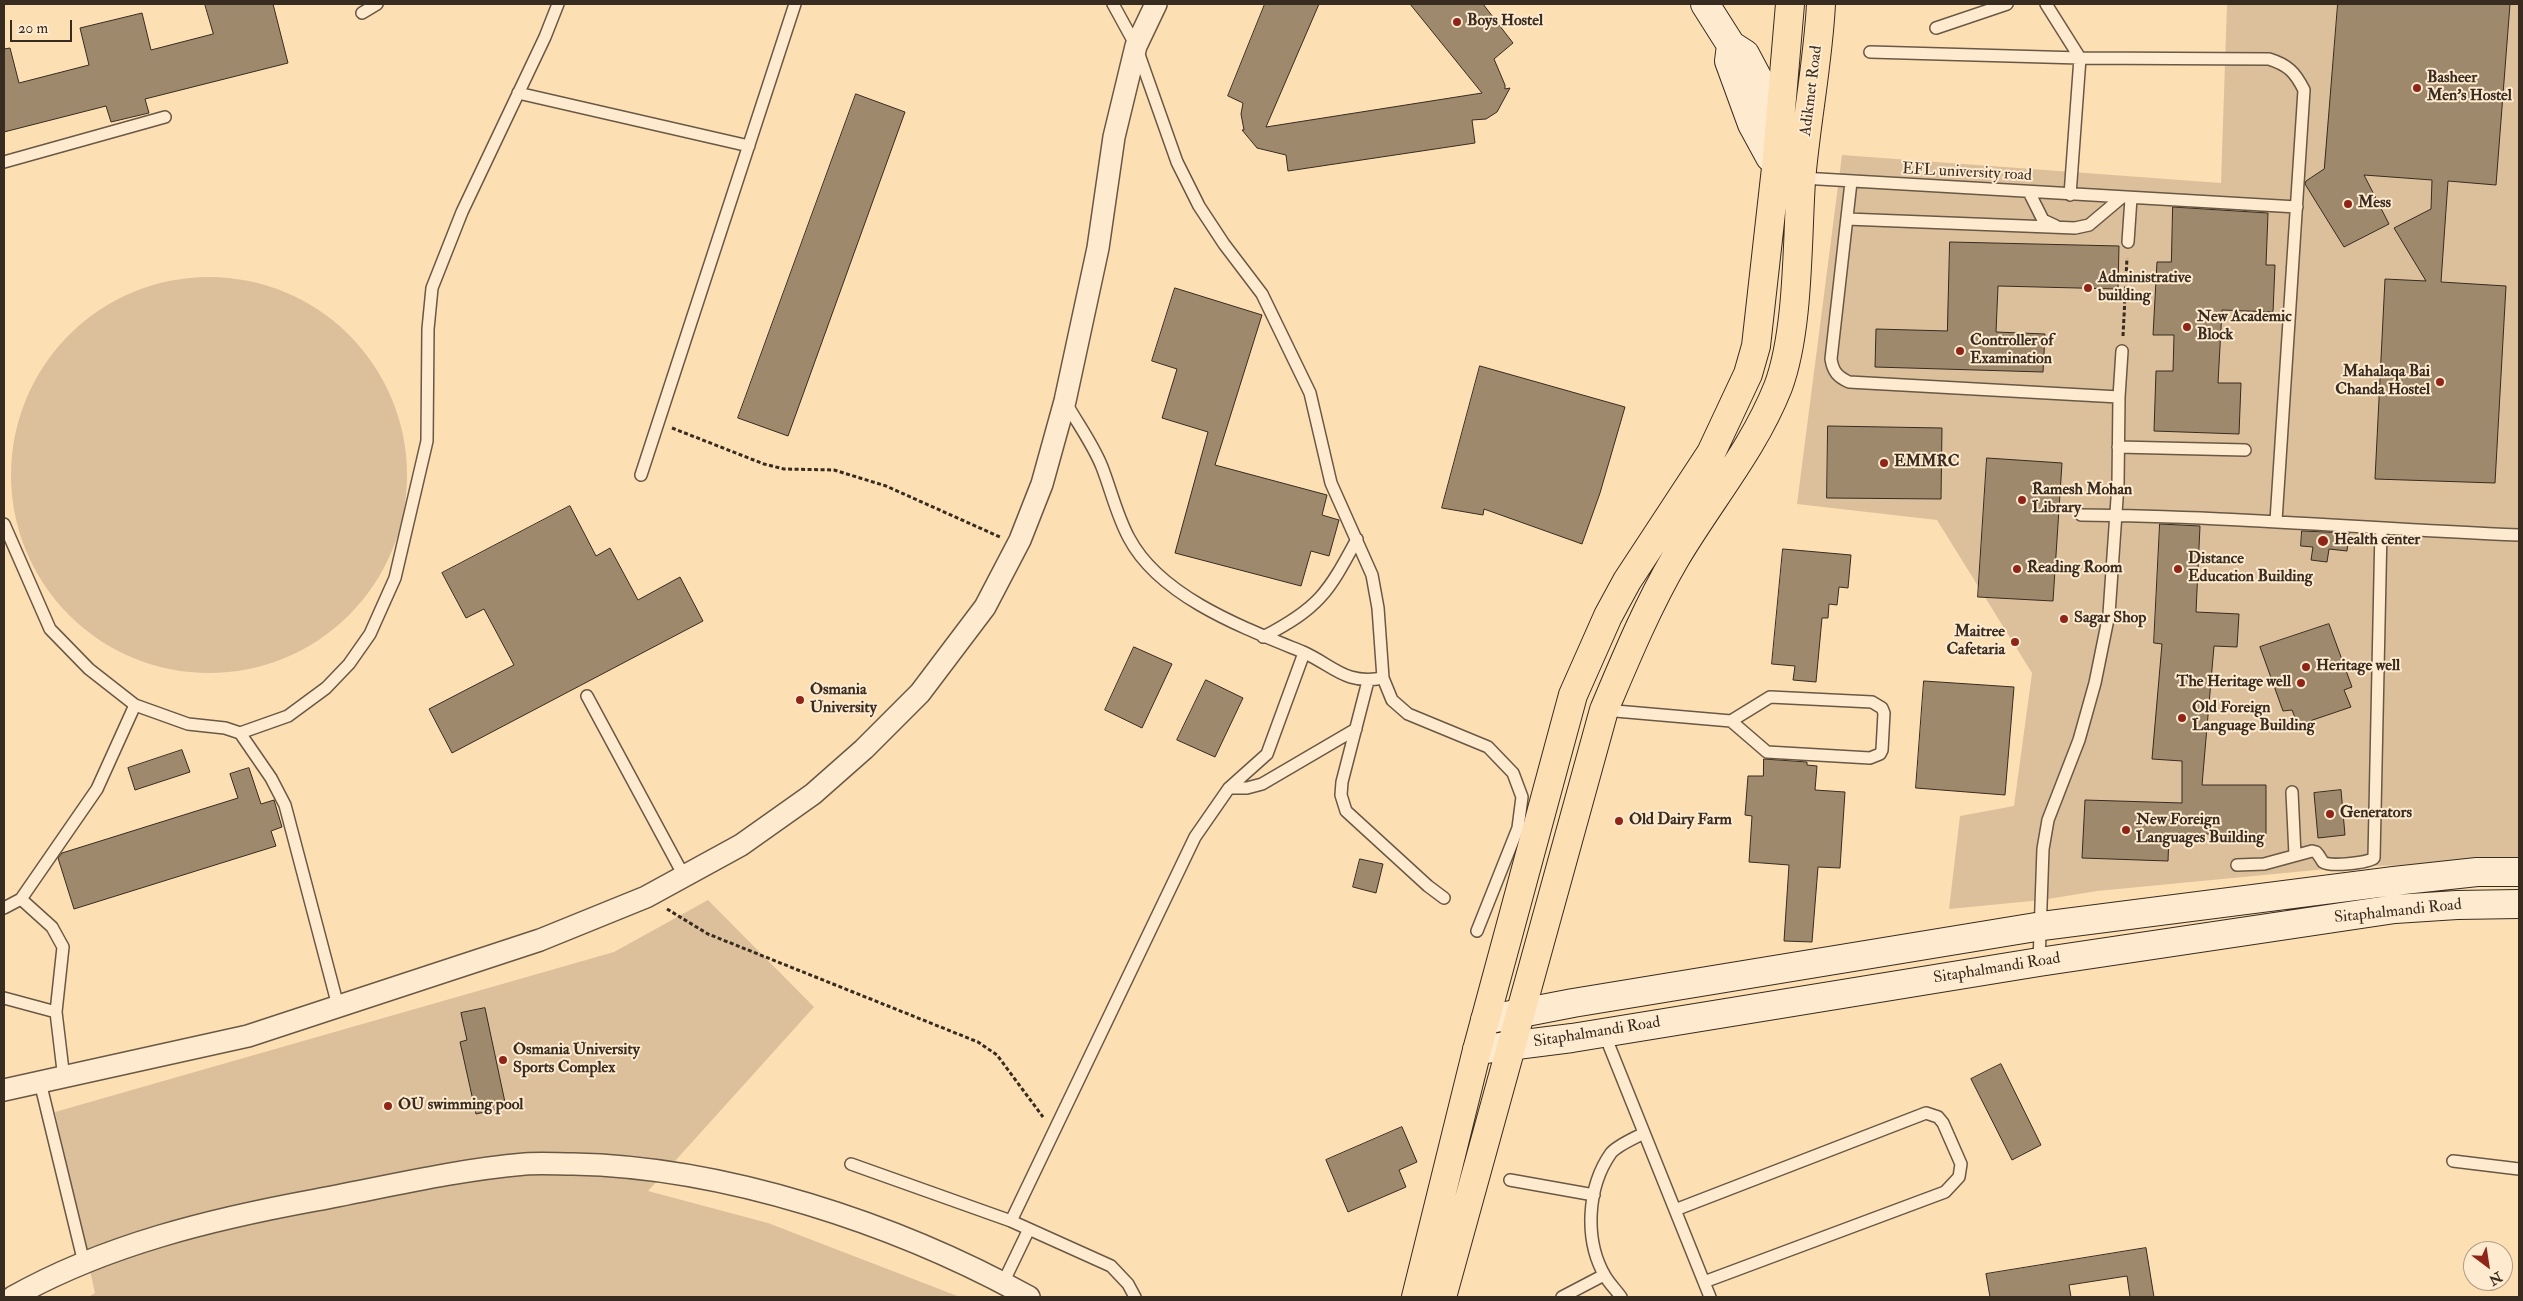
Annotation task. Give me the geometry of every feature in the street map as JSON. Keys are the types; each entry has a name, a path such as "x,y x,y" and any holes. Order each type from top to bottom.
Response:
{"main road":[{"path":"1705,4 1731,45 1729,60 1749,115 1776,168 1802,178"},
{"name":"Adikmet Road","path":"1416,1297 1477,1050 1573,695 1608,616 1627,581 1711,454 1748,374 1756,346 1776,168 1790,4"},
{"name":"Adikmet Road","path":"1442,1297 1604,710 1638,630 1675,558 1756,436 1779,384 1790,338 1802,178 1818,50 1820,4"},
{"name":"Sitaphalmandi Road","path":"1485,1020 1573,1003 2042,926 2403,880 2477,872 2519,872"},
{"name":"Sitaphalmandi Road","path":"1477,1050 1604,1033 2039,962 2394,909 2519,904"}],"street":[{"path":"4,1090 248,1036 540,940 646,897 741,845 813,794 864,749 920,693 985,607 1017,546 1042,484 1065,401 1098,248 1114,137 1136,46 1156,4"},
{"path":"13,1297 84,1263 150,1240 280,1207 437,1177 527,1164 609,1165 683,1173 795,1201 882,1230 1003,1283 1029,1297"}],"lane":[{"path":"362,13 377,4"},
{"path":"240,733 288,716 326,688 349,664 370,634 395,578 427,441 428,330 432,288 462,212 545,37 558,4"},
{"path":"641,475 796,4"},
{"path":"1113,4 1136,46 1177,162 1199,206 1224,244 1262,294 1310,393 1330,483 1372,575 1376,599 1382,678 1392,700 1408,714 1488,747 1513,773 1522,797 1518,828 1477,932"},
{"path":"1936,28 2007,4"},
{"path":"2046,4 2080,58 2070,195"},
{"path":"1870,52 2080,58 2269,59 2284,63 2296,73 2304,90 2276,521"},
{"path":"518,93 749,146"},
{"path":"4,162 165,117"},
{"name":"EFL university road","path":"1802,178 2297,207"},
{"path":"1851,182 1831,359 1832,368 1842,379 1849,382 2119,397"},
{"path":"2029,192 2044,220 2057,227"},
{"path":"1847,219 2075,228 2089,225 2126,198"},
{"path":"2126,198 2128,242"},
{"path":"2039,962 2042,926 2043,849 2048,820 2079,740 2095,683 2109,614 2116,515 2122,346"},
{"path":"1065,401 1101,465 1128,538 1145,562 1196,602 1263,638 1304,653 1347,676 1368,681 1382,678"},
{"path":"2118,447 2245,450"},
{"path":"2081,515 2276,521 2380,529 2519,535"},
{"path":"4,524 50,629 89,670 135,705 188,724 225,728 240,733 271,778 284,805 338,1006"},
{"path":"2237,865 2264,864 2295,855 2316,852 2323,861 2330,864 2366,862 2374,858 2376,854 2380,529"},
{"path":"1263,638 1297,620 1318,602 1334,582 1357,539"},
{"path":"1011,1221 1195,837 1229,788 1267,754 1304,653"},
{"path":"1368,681 1342,782 1341,795 1346,812 1428,886 1444,898"},
{"path":"587,696 684,876"},
{"path":"1604,710 1731,721 1767,752 1870,758 1880,754 1882,750 1884,713 1882,708 1872,702 1770,697 1731,721"},
{"path":"4,908 21,899 97,788 135,705"},
{"path":"1229,788 1247,788 1262,784 1356,729"},
{"path":"2292,792 2295,855"},
{"path":"21,899 52,926 63,947 56,1012 64,1078"},
{"path":"4,998 56,1012"},
{"path":"1604,1033 1710,1297"},
{"path":"40,1082 84,1263"},
{"path":"1675,1210 1926,1113 1938,1117 1943,1123 1961,1164 1959,1178 1945,1192 1704,1282"},
{"path":"1621,1297 1604,1275 1592,1243 1591,1216 1596,1184 1612,1152 1644,1133"},
{"path":"2454,1161 2519,1169"},
{"path":"851,1164 1011,1221 1111,1266 1128,1284 1135,1297"},
{"path":"1510,1180 1594,1195"},
{"path":"1003,1283 1029,1230"},
{"path":"1562,1297 1604,1275"}],"path":[{"path":"2122,346 2128,255"},
{"path":"658,422 764,464 784,469 834,470 886,486 1017,546"},
{"path":"646,897 708,934 978,1042 997,1055 1054,1131"}],"shaded area":[{"path":"2227,4 2519,4 2519,864 2358,866 2097,891 2042,900 1949,909 1960,816 2014,806 2032,673 1937,520 1797,504 1842,155 2221,183"},
{"path":"209,277 248,281 267,285 285,292 319,310 349,335 374,365 392,399 399,417 403,436 407,475 403,514 399,533 392,551 374,585 349,615 319,640 285,658 267,665 248,669 209,673 170,669 151,665 133,658 99,640 69,615 44,585 26,551 19,533 15,514 11,475 15,436 19,417 26,399 44,365 69,335 99,310 133,292 151,285 170,281"},
{"name":"Osmania University Sports Complex","path":"708,900 814,1007 648,1191 768,1223 960,1297 88,1297 95,1293 55,1112 614,952"}],"building":[{"path":"205,4 273,4 288,63 145,99 149,113 111,122 106,106 4,132 4,49 10,48 19,83 89,65 80,28 142,13 151,50 213,34"},
{"path":"1265,4 1319,4 1266,127 1482,93 1410,4 1483,4 1513,43 1494,59 1505,89 1510,88 1497,112 1486,119 1472,120 1475,143 1288,171 1286,155 1257,148 1242,130 1244,130 1241,114 1243,103 1228,96"},
{"path":"2338,4 2510,4 2496,185 2448,181 2441,282 2506,286 2495,483 2375,479 2385,279 2426,281 2394,228 2431,209 2432,180 2364,175 2389,224 2344,247 2305,184 2306,181 2324,169"},
{"path":"856,94 905,112 788,436 738,418"},
{"name":"New Academic Block","path":"2173,207 2268,213 2266,265 2275,265 2273,312 2222,310 2218,383 2241,383 2239,434 2154,431 2156,371 2173,371 2174,335 2153,335 2157,262 2171,262"},
{"path":"1950,242 2119,246 2118,289 1998,286 1996,332 2045,334 2043,372 1875,367 1876,329 1947,331"},
{"path":"1175,288 1262,315 1215,465 1327,495 1322,515 1339,520 1329,556 1311,551 1301,586 1175,553 1208,432 1162,418 1177,369 1152,361"},
{"path":"1480,366 1625,407 1600,493 1582,544 1484,509 1483,515 1442,508"},
{"name":"EMMRC","path":"1828,426 1942,428 1941,499 1827,498"},
{"path":"1987,458 2062,463 2053,601 1978,597"},
{"path":"570,506 596,556 610,548 638,600 680,577 703,621 452,753 429,709 514,665 484,609 466,618 442,573"},
{"path":"2160,524 2200,526 2196,612 2239,614 2237,647 2214,646 2202,785 2266,785 2266,834 2169,834 2168,861 2082,858 2085,800 2182,803 2182,761 2152,759 2162,644 2154,643"},
{"name":"Health center","path":"2302,531 2349,533 2347,551 2329,549 2327,562 2311,560 2313,547 2301,546"},
{"path":"1783,549 1851,555 1848,588 1839,587 1837,605 1829,604 1828,618 1822,618 1816,682 1793,680 1795,666 1772,664"},
{"name":"Heritage well","path":"2329,624 2352,687 2344,690 2351,707 2298,725 2292,710 2283,711 2260,647"},
{"path":"1134,647 1172,664 1142,728 1105,710"},
{"path":"1206,680 1243,698 1215,757 1177,740"},
{"path":"1924,681 2014,687 2005,795 1916,788"},
{"path":"182,750 190,772 135,790 128,768"},
{"path":"1764,759 1807,762 1807,765 1817,766 1815,790 1845,792 1840,868 1818,867 1812,942 1784,941 1789,865 1749,862 1752,816 1745,815 1748,776 1763,776"},
{"path":"249,768 261,804 274,800 282,827 271,831 276,846 74,909 58,858 62,853 238,798 230,774"},
{"name":"Generators","path":"2341,790 2345,835 2318,838 2314,793"},
{"path":"1360,859 1383,864 1376,893 1353,887"},
{"path":"485,1008 506,1107 476,1114 460,1042 467,1040 461,1013"},
{"path":"2001,1064 2041,1145 2012,1160 1971,1079"},
{"path":"1402,1127 1417,1162 1399,1170 1406,1187 1348,1212 1326,1160"},
{"path":"2146,1248 2154,1297 2130,1297 2127,1276 2069,1285 2071,1297 1990,1297 1986,1274"}],"place":[{"name":"Boys Hostel","path":"1457,22"},
{"name":"Basheer Men's Hostel","path":"2417,88"},
{"name":"Mess","path":"2348,204"},
{"name":"Administrative building","path":"2088,288"},
{"name":"New Academic Block","path":"2187,327"},
{"name":"Controller of Examination","path":"1960,351"},
{"name":"Mahalaqa Bai Chanda Hostel","path":"2440,382"},
{"name":"EMMRC","path":"1884,463"},
{"name":"Ramesh Mohan Library","path":"2022,500"},
{"name":"Health center","path":"2323,541"},
{"name":"Reading Room","path":"2017,569"},
{"name":"Distance Education Building","path":"2178,569"},
{"name":"Sagar Shop","path":"2064,619"},
{"name":"Maitree Cafetaria","path":"2015,642"},
{"name":"Heritage well","path":"2306,667"},
{"name":"The Heritage well","path":"2301,683"},
{"name":"Osmania University","path":"800,700"},
{"name":"Old Foreign Language Building","path":"2182,718"},
{"name":"Generators","path":"2330,814"},
{"name":"Old Dairy Farm","path":"1619,821"},
{"name":"New Foreign Languages Building","path":"2126,830"},
{"name":"Osmania University Sports Complex","path":"503,1060"},
{"name":"OU swimming pool","path":"388,1106"}]}
